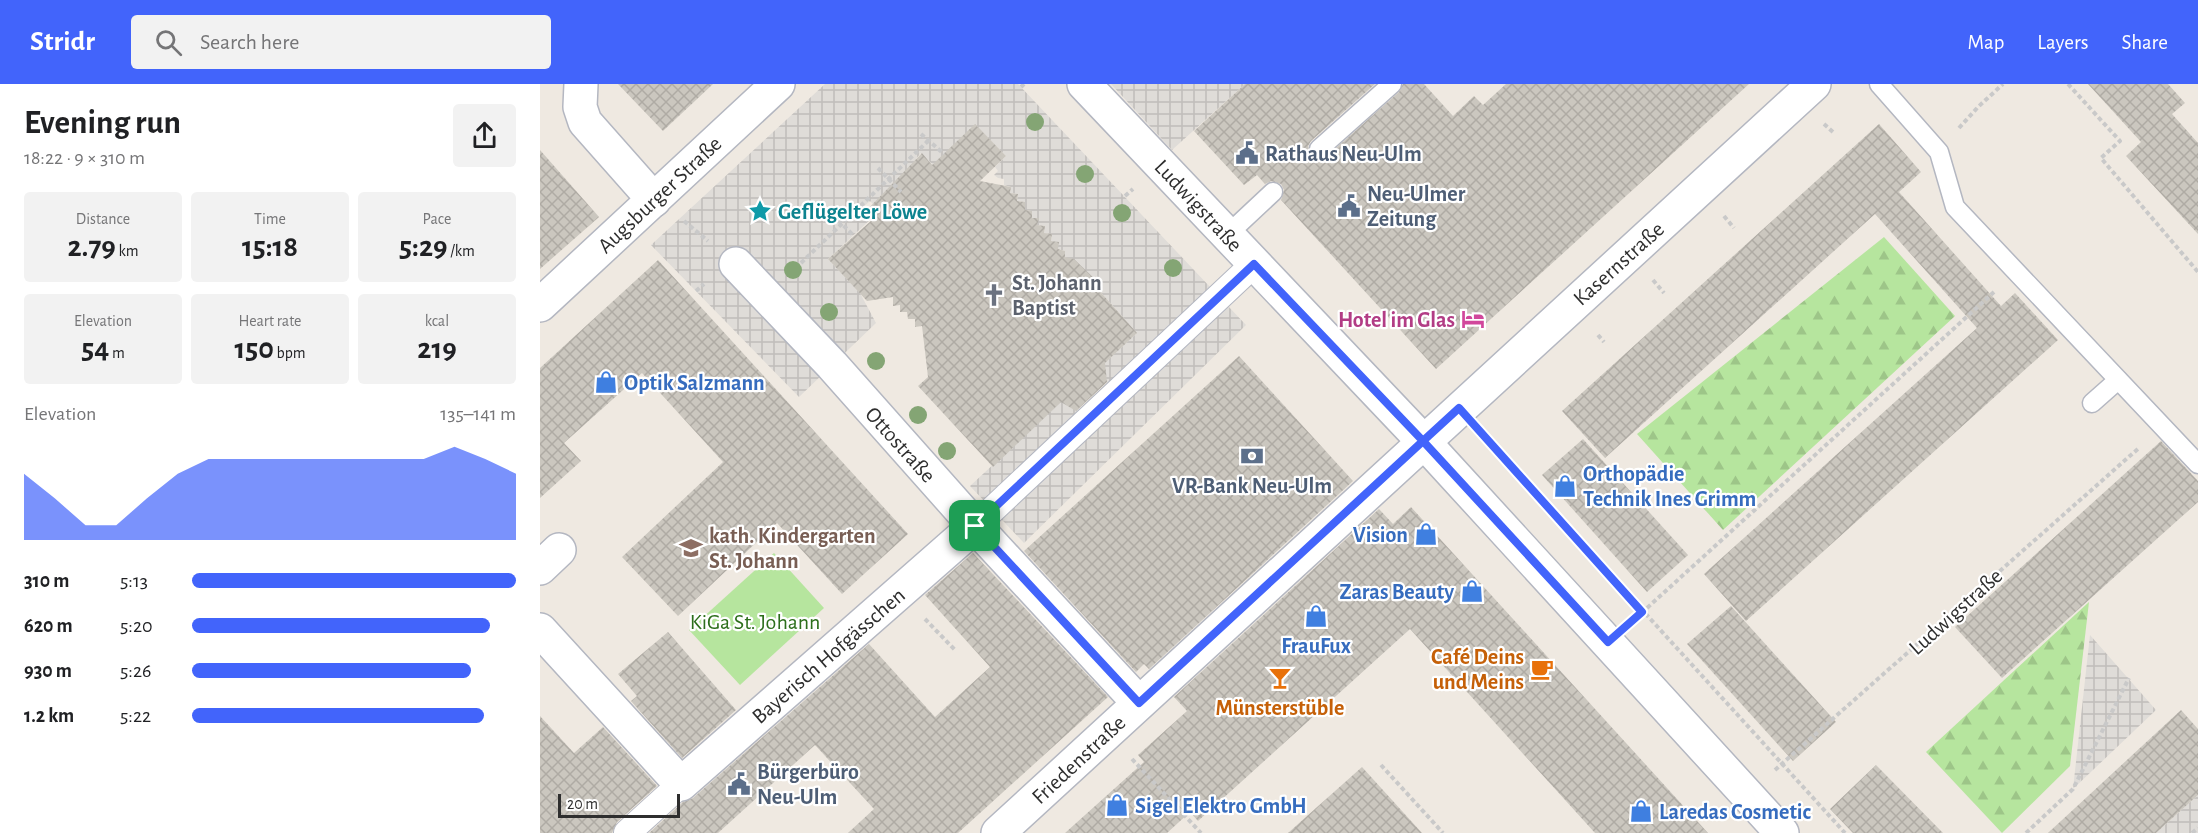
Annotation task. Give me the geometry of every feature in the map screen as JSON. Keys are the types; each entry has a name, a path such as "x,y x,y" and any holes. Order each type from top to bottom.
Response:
{"street":[{"path":"581,84 580,107 585,122 656,197"},
{"name":"Augsburger Straße","path":"540,305 778,84"},
{"name":"Ludwigstraße","path":"1084,84 1423,441 1782,833"},
{"name":"Kasernstraße","path":"1423,441 1814,84"},
{"name":"Ottostraße","path":"736,264 832,365 975,526 1139,703"},
{"path":"975,526 1254,264"},
{"name":"Friedenstraße","path":"998,833 1423,441"},
{"name":"Bayerisch Hofgässchen","path":"627,833 975,526"},
{"path":"540,630 681,784"}],"lane":[{"path":"1319,149 1392,84"},
{"path":"1879,84 1939,152 1955,207 2198,464"},
{"path":"1227,235 1273,192"},
{"path":"2092,403 2118,380"}],"path":[{"path":"1939,152 1978,107 2003,84"},
{"path":"2068,84 2120,141 2101,158 2198,272"},
{"path":"921,134 944,154"},
{"path":"801,263 928,141"},
{"path":"878,168 901,192"},
{"path":"656,197 736,264"},
{"path":"833,215 854,236"},
{"path":"1608,642 2016,272"},
{"path":"1459,408 1845,833"},
{"name":"Ludwigstraße","path":"1747,795 2163,427"},
{"path":"2026,833 2073,789 2128,678"},
{"path":"1107,732 1201,833"},
{"path":"1381,765 1443,833"},
{"path":"2192,833 2198,828"}],"green space":[{"path":"1884,237 1955,316 1723,530 1637,434"},
{"name":"KiGa St. Johann","path":"774,553 824,608 740,685 689,630"},
{"path":"2089,602 2070,766 2002,833 1926,752"}],"shaded area":[{"path":"825,84 1018,84 1246,325 1024,543 970,486 1064,399 1079,412 1108,392 1107,382 1098,369 1137,333 1096,287 1100,284 1065,257 1065,251 1058,249 1051,241 1052,234 1044,233 1045,226 1037,225 1032,218 1031,211 1025,210 1025,202 1017,201 1018,194 1010,193 1011,187 1004,185 1004,179 994,175 998,171 995,167 1006,156 976,125 933,165 921,153 915,160 924,170 880,211 870,201 862,208 871,219 828,259 860,293 876,323 799,397 651,245"},
{"path":"1111,84 1245,84 1172,150"},
{"path":"2090,635 2156,710 2073,789"},
{"path":"2198,795 2198,833 2156,833"}],"building":[{"path":"618,84 713,84 663,131"},
{"path":"1245,84 1375,84 1311,141 1308,146 1310,156 1321,160 1399,92 1403,84 1424,84 1453,116 1474,96 1483,105 1506,84 1749,84 1436,369 1281,200 1284,190 1281,184 1271,181 1265,184 1257,175 1244,185 1194,131"},
{"path":"2088,84 2168,84 2185,103 2172,114 2198,143 2198,234 2126,156 2141,142"},
{"name":"St. Johann Baptist","path":"975,124 1006,156 980,181 1011,187 1010,193 1018,194 1017,201 1025,202 1025,210 1032,211 1032,218 1039,218 1037,225 1045,226 1044,233 1052,234 1051,241 1059,242 1058,249 1065,251 1065,257 1074,259 1100,284 1096,287 1137,333 1105,363 1107,382 1076,411 1061,402 993,467 918,386 928,377 922,326 915,327 915,319 908,319 907,312 900,312 900,305 893,306 893,297 867,301 828,259 872,220 865,212 922,153 932,165"},
{"path":"1879,124 1921,172 1899,192 2001,306 2015,293 2058,340 1746,621 1704,574 1977,328 1875,214 1605,458 1562,411"},
{"path":"540,150 599,217 540,269"},
{"path":"658,260 908,534 842,594 777,523 678,616 622,557 723,462 642,373 564,443 581,461 540,498 540,368"},
{"path":"1239,356 1353,481 1149,669 1144,664 1136,672 1024,551"},
{"path":"1583,439 1688,555 1647,592 1542,475"},
{"path":"2161,441 2198,481 2198,502 2002,678 1955,627"},
{"path":"1411,507 1708,833 1595,833 1410,629 1198,821 1190,812 1167,833 1065,833 1144,762 1138,755 1187,711 1174,697 1379,509 1393,524"},
{"path":"973,553 1108,697 958,833 848,833 874,809 815,745 718,833 649,833 683,802 693,798 869,644 935,717 990,667 925,595"},
{"path":"1731,606 1836,722 1793,761 1687,644"},
{"path":"668,632 736,710 682,758 631,701 637,696 618,674"},
{"path":"2181,710 2198,729 2198,795 2156,833 2048,833"},
{"path":"540,716 574,753 603,727 657,786 617,822 612,833 540,833"},
{"path":"1876,765 1943,833 1853,833 1830,809"},
{"path":"1362,767 1422,833 1288,833"}],"place":[{"name":"Rathaus Neu-Ulm","path":"1247,153"},
{"name":"Neu-Ulmer Zeitung","path":"1349,206"},
{"name":"Geflügelter Löwe","path":"760,211"},
{"name":"St. Johann Baptist","path":"994,295"},
{"name":"Hotel im Glas","path":"1473,319"},
{"name":"Optik Salzmann","path":"606,382"},
{"name":"VR-Bank Neu-Ulm","path":"1252,456"},
{"name":"Orthopädie Technik Ines Grimm","path":"1565,486"},
{"name":"Vision","path":"1426,534"},
{"name":"kath. Kindergarten St. Johann","path":"691,548"},
{"name":"Zaras Beauty","path":"1472,591"},
{"name":"FrauFux","path":"1316,616"},
{"name":"Café Deins und Meins","path":"1542,669"},
{"name":"Münsterstüble","path":"1280,678"},
{"name":"Bürgerbüro Neu-Ulm","path":"739,784"},
{"name":"Sigel Elektro GmbH","path":"1117,805"},
{"name":"Laredas Cosmetic","path":"1641,811"}],"route":[{"path":"975,526 1139,703 1423,441 1608,642 1642,612 1459,408 1423,441 1254,264 975,526"}]}
